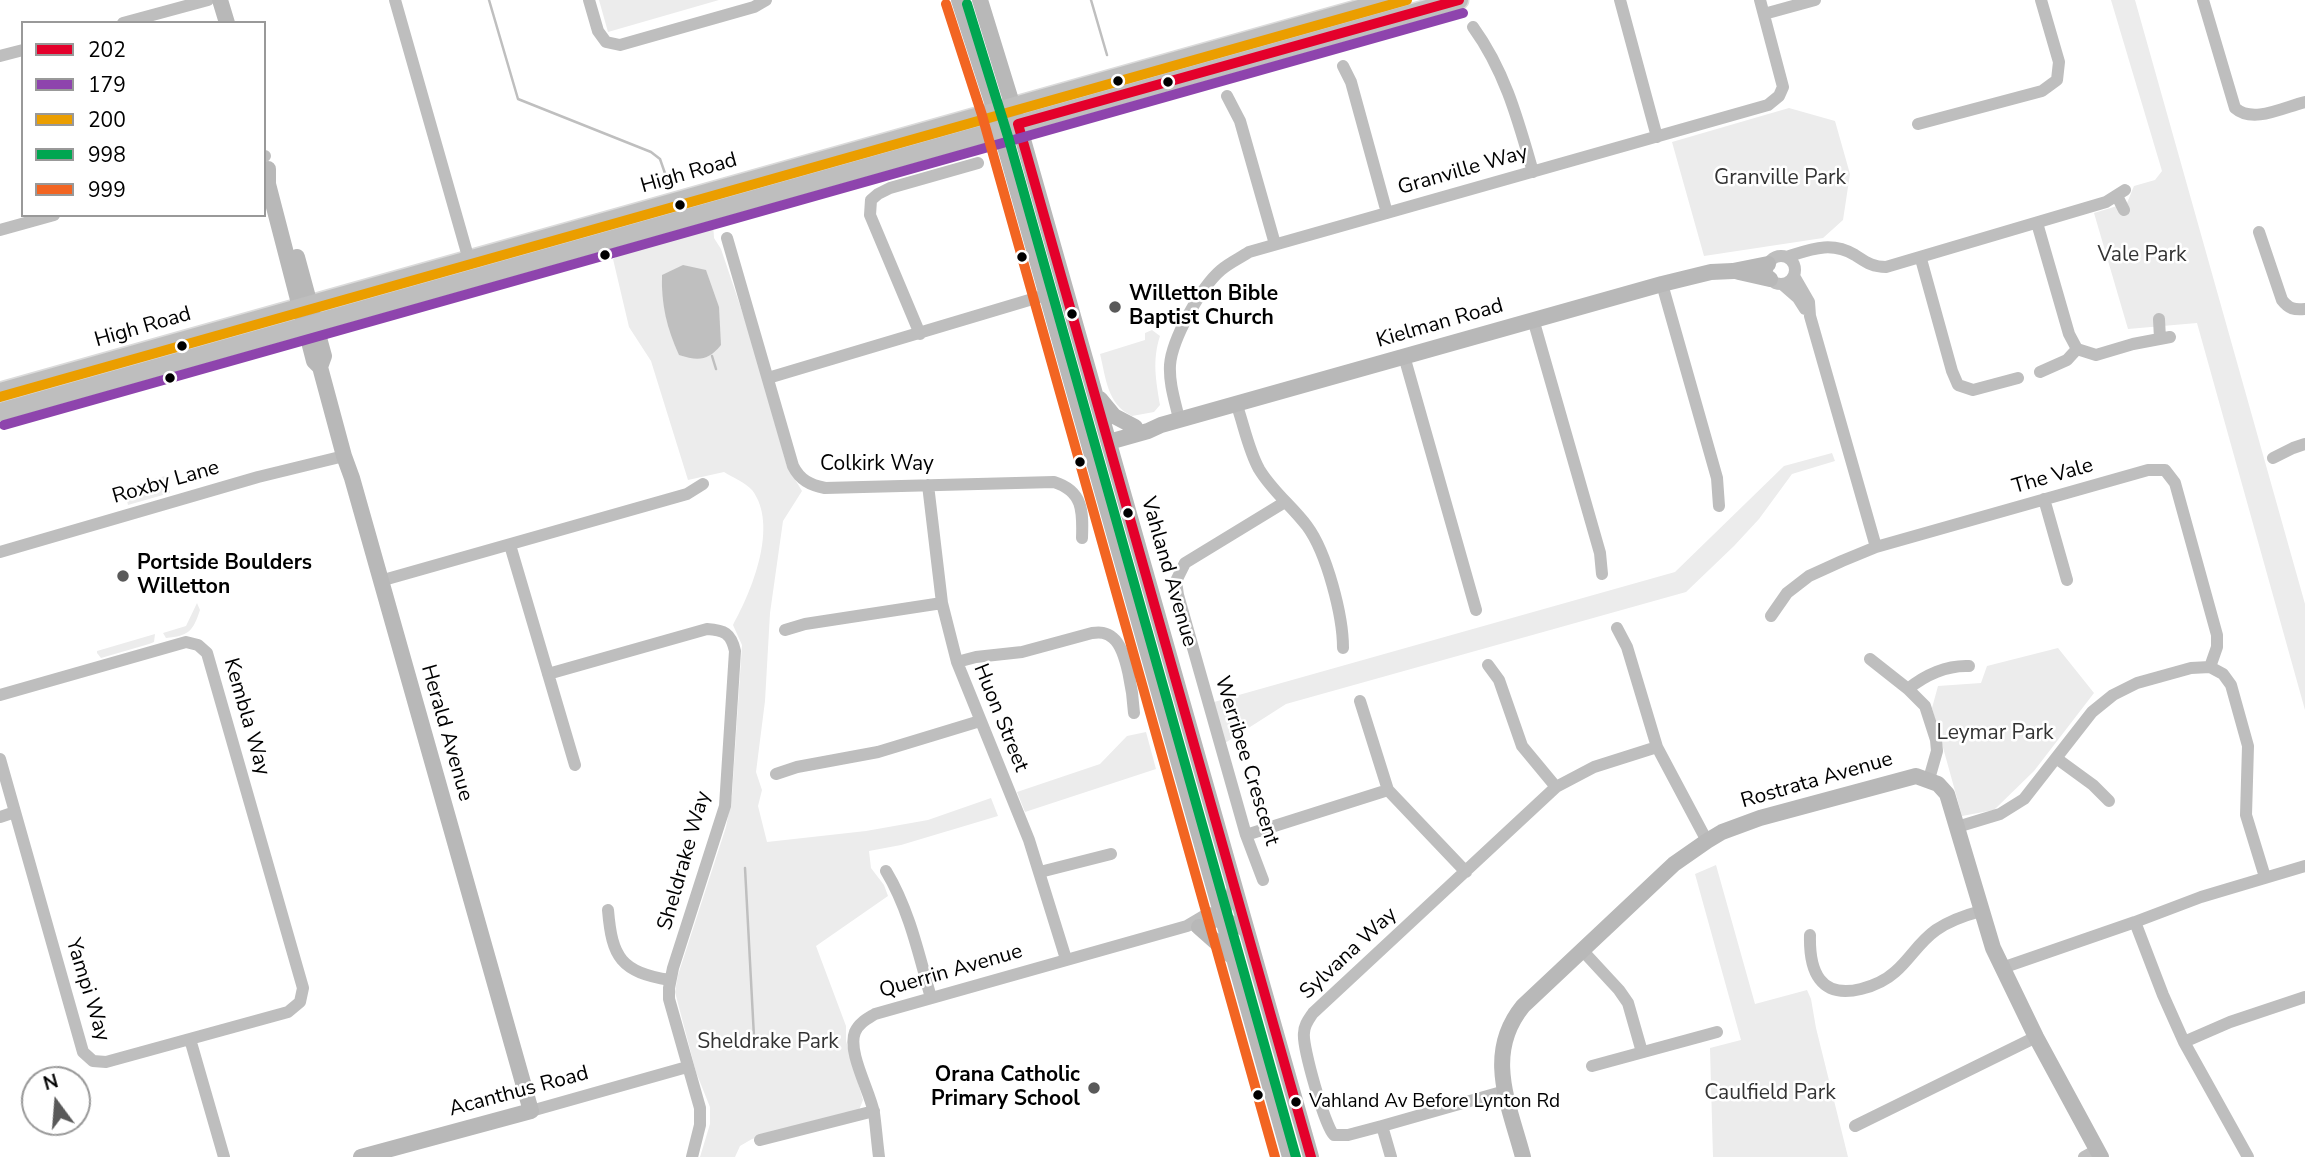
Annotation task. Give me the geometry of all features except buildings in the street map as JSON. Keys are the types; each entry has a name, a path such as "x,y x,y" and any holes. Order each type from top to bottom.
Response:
{"main road":[{"name":"High Road","path":"0,412 1000,129 1016,115 1391,0"},
{"name":"High Road","path":"0,392 995,111 1016,115 1415,6 1459,0"}],"street":[{"path":"130,21 208,0"},
{"path":"220,0 226,21"},
{"path":"395,0 469,260"},
{"path":"589,0 598,31 606,42 620,45 754,7 766,0"},
{"name":"Vahland Avenue","path":"959,0 995,111 1290,1157"},
{"name":"Vahland Avenue","path":"980,0 1016,115 1094,391 1112,441 1311,1157"},
{"path":"1620,0 1657,137"},
{"name":"Granville Way","path":"1179,419 1171,389 1172,351 1196,302 1220,270 1249,252 1275,244 1768,105 1779,96 1783,87 1760,0"},
{"path":"1764,14 1815,0"},
{"path":"1918,124 2042,91 2057,80 2059,62 2041,0"},
{"path":"2203,0 2235,107 2242,114 2258,115 2305,102"},
{"path":"1473,27 1490,51 1505,82 1533,172"},
{"path":"0,56 21,51"},
{"path":"1343,66 1351,82 1387,213"},
{"path":"1227,96 1240,121 1275,244"},
{"path":"920,334 870,215 871,200 890,188 978,163"},
{"name":"Herald Avenue","path":"266,167 268,184 310,324 324,356 320,367 344,456 531,1111"},
{"path":"1773,275 1792,266 1819,246 1841,248 1870,265 1886,267 1921,259 2106,202 2121,193 2124,210"},
{"path":"0,230 47,217"},
{"path":"2038,223 2069,334 2077,349 2096,355 2165,338 2158,319"},
{"path":"2259,232 2282,300 2288,308 2305,309"},
{"name":"Colkirk Way","path":"727,238 798,476 811,485 825,488 1046,482 1066,486 1079,500 1082,538"},
{"path":"1773,275 1774,258 1792,266 1809,302 1810,316 1876,547"},
{"path":"1921,259 1958,385 1973,390 2018,378"},
{"name":"Kielman Road","path":"1112,441 1179,419 1662,284 1711,272 1773,275"},
{"path":"1773,275 1798,298 1810,316"},
{"path":"1662,284 1717,478 1719,506"},
{"path":"768,378 1046,295"},
{"path":"1533,319 1600,552 1602,574"},
{"path":"2040,372 2067,360 2077,349"},
{"path":"1404,356 1476,610"},
{"path":"1094,391 1114,416 1135,426"},
{"path":"1236,403 1258,466 1266,480 1308,527 1318,544 1343,626 1343,648"},
{"path":"1080,416 1097,433 1112,441 1101,452 1105,474 1102,490"},
{"name":"Kielman Road","path":"1112,441 1135,426 1161,425"},
{"path":"2273,458 2305,444"},
{"name":"Roxby Lane","path":"0,552 258,477 344,456"},
{"name":"The Vale","path":"1771,616 1787,593 1809,576 1876,547 2148,470 2165,470 2175,483 2217,635 2217,647 2210,667"},
{"path":"380,580 687,494 704,484"},
{"name":"Huon Street","path":"928,485 942,603 957,662 1040,872 1066,959"},
{"path":"2044,499 2067,580"},
{"name":"Werribee Crescent","path":"1263,880 1246,835 1181,608 1176,581 1185,564 1285,502"},
{"path":"510,545 575,765"},
{"path":"785,630 805,624 942,603"},
{"path":"1617,628 1627,647 1657,747 1707,841"},
{"name":"Sheldrake Way","path":"548,674 707,629 723,630 732,639 735,651 725,806 670,980 669,999 700,1108 700,1125 692,1157"},
{"path":"957,662 1022,652 1104,632 1120,646 1132,691 1134,713"},
{"name":"Kembla Way","path":"0,695 186,642 198,645 207,653 303,988 300,1002"},
{"path":"1870,659 1925,706 1937,751 1929,779 1947,794 1981,911 2002,968 2094,1155"},
{"path":"1488,665 1499,680 1522,746 1556,788"},
{"path":"1908,689 1952,665 1969,666"},
{"path":"1957,827 2000,814 2024,799 2092,712 2113,695 2137,684 2191,668 2210,667 2223,674 2231,685 2248,746 2246,815 2265,877"},
{"path":"1360,701 1388,790 1466,872"},
{"path":"776,774 797,767 888,749 980,721"},
{"name":"Sylvana Way","path":"1504,1091 1340,1136 1330,1131 1307,1055 1304,1029 1313,1013 1556,788 1594,767 1657,747"},
{"path":"2056,758 2093,785 2109,802"},
{"name":"Yampi Way","path":"0,759 83,1052 93,1061 106,1062 288,1012 300,1002"},
{"name":"Rostrata Avenue","path":"1523,1157 1504,1091 1501,1065 1502,1046 1512,1019 1674,864 1707,841 1741,824 1904,778 1916,776 1929,779"},
{"path":"1246,835 1388,790"},
{"path":"0,817 15,813"},
{"path":"1040,872 1111,854"},
{"path":"2002,968 2201,897 2305,866"},
{"path":"886,871 894,884 912,933 931,998"},
{"path":"1234,884 1231,900 1222,917 1248,934"},
{"path":"608,909 616,952 625,966 670,980"},
{"path":"1810,935 1811,963 1816,975 1830,989 1851,992 1882,982 1937,929 1981,911"},
{"name":"Querrin Avenue","path":"879,1157 874,1111 854,1052 855,1032 862,1022 875,1014 1193,926 1209,913 1222,917"},
{"path":"2135,922 2184,1042 2248,1157"},
{"path":"1193,926 1234,958"},
{"path":"1583,950 1628,1003 1642,1052"},
{"path":"2184,1042 2230,1022 2305,997"},
{"path":"1592,1066 1717,1032"},
{"path":"1854,1126 2036,1037"},
{"path":"190,1039 224,1157"},
{"name":"Acanthus Road","path":"361,1157 687,1067"},
{"path":"760,1140 874,1111"},
{"path":"1382,1126 1391,1157"}],"green space":[{"path":"599,0 719,0 608,32"},
{"name":"Vale Park","path":"2111,0 2135,0 2305,604 2305,710 2197,323 2128,329 2094,213 2127,203 2134,186 2155,180 2162,171"},
{"name":"Granville Park","path":"1789,108 1835,121 1850,174 1843,220 1823,238 1704,256 1672,142"},
{"name":"Sheldrake Park","path":"713,223 714,238 721,249 749,332 787,466 802,491 783,521 770,613 765,701 756,772 762,790 758,806 767,842 866,831 928,820 991,798 998,816 901,845 869,851 871,868 884,885 888,896 816,946 846,1026 846,1041 863,1100 859,1110 752,1139 740,1146 735,1157 700,1157 710,1124 710,1107 696,1072 675,992 678,975 726,827 732,795 742,645 733,625 748,594 760,558 763,521 760,504 752,490 724,472 688,480 651,361 629,327 613,259 633,247"},
{"path":"1152,330 1160,336 1155,362 1160,405 1154,412 1132,416 1117,405 1112,397 1100,354 1145,340 1145,333"},
{"path":"1832,453 1835,461 1792,474 1759,519 1686,592 1286,704 1225,743 1214,702 1675,572 1784,466"},
{"path":"165,476 170,493 128,505 124,488"},
{"path":"197,603 200,610 192,628 180,636 166,638 163,633 186,626"},
{"path":"155,634 154,642 149,644 101,658 97,653 97,651"},
{"name":"Leymar Park","path":"2058,648 2094,693 2034,771 1994,810 1962,816 1932,708 1938,686 1981,683 1987,666"},
{"path":"1146,732 1156,769 1025,812 1017,792 1100,764 1127,736"},
{"name":"Caulfield Park","path":"1716,865 1755,1004 1807,990 1848,1157 1713,1157 1710,1048 1741,1040 1695,874"}],"shaded area":[{"path":"683,265 706,270 719,307 721,345 707,357 679,355 671,336 662,275"}],"waterway":[{"path":"489,0 518,99 651,152 660,159 668,182"},
{"path":"1091,0 1107,55"},
{"path":"712,356 716,369"},
{"path":"745,868 754,1037"}],"transit line":[{"name":"200","path":"0,397 1407,0"},
{"name":"202","path":"1311,1157 1018,124 1459,0"},
{"name":"999","path":"946,4 982,115 1275,1157"},
{"name":"998","path":"967,4 1009,140 1296,1157"},
{"name":"179","path":"4,425 1463,13"}],"place":[{"name":"Willetton Bible Baptist Church","path":"1115,307"},
{"name":"Portside Boulders Willetton","path":"123,576"},
{"name":"Orana Catholic Primary School","path":"1094,1088"},
{"name":"Vahland Av Before Lynton Rd","path":"1296,1102"}]}
